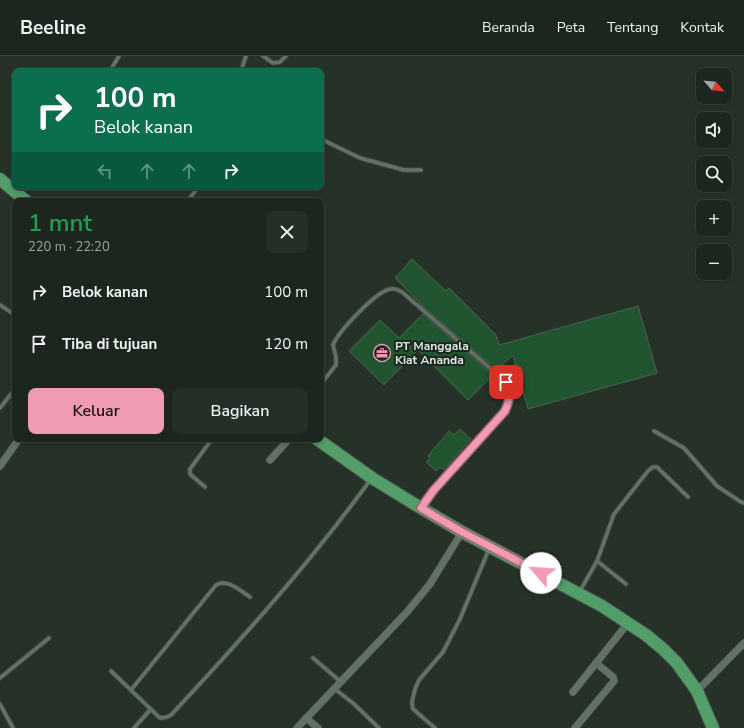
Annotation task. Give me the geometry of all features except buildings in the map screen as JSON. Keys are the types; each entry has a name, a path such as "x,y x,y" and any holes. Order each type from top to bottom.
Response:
{"main road":[{"path":"0,179 12,185"},
{"path":"16,190 23,198"},
{"path":"321,442 372,478 421,508 462,532 579,593 628,623 664,649 677,663 697,691 713,728"}],"street":[{"path":"0,466 18,442"},
{"path":"270,460 286,442"},
{"path":"297,728 336,689 426,590 462,532"},
{"path":"573,692 628,623"},
{"path":"697,691 744,643"},
{"path":"575,728 614,681 613,677 596,663"},
{"path":"306,718 318,728"}],"lane":[{"path":"112,68 119,56"},
{"path":"242,68 246,56"},
{"path":"263,56 273,64 280,62 286,56"},
{"path":"324,140 360,158 404,170 421,170"},
{"path":"324,380 336,365 333,345 344,327 372,300 389,288 402,292 506,382 510,391 510,399 505,411 433,491 421,508"},
{"path":"0,305 12,313"},
{"path":"0,408 12,394"},
{"path":"654,431 684,448 717,486 744,503"},
{"path":"205,487 190,474 190,469 210,442"},
{"path":"579,593 597,561 614,514 648,471 653,467 657,467 688,497"},
{"path":"111,671 150,710 160,718 167,718 238,644 309,558 372,478"},
{"path":"435,728 413,709 412,697 419,680 443,652 460,619 490,547"},
{"path":"597,561 626,584"},
{"path":"131,690 216,585 223,582 226,583 250,597"},
{"path":"0,678 49,638"},
{"path":"313,658 341,682"},
{"path":"336,689 354,704 378,728"},
{"path":"0,704 13,728"},
{"path":"134,728 150,710"}],"place":[{"name":"PT Manggala Kiat Ananda","path":"382,353"}],"route":[{"path":"506,382 510,391 510,399 505,411 433,491 421,508 462,532 541,573"}]}
